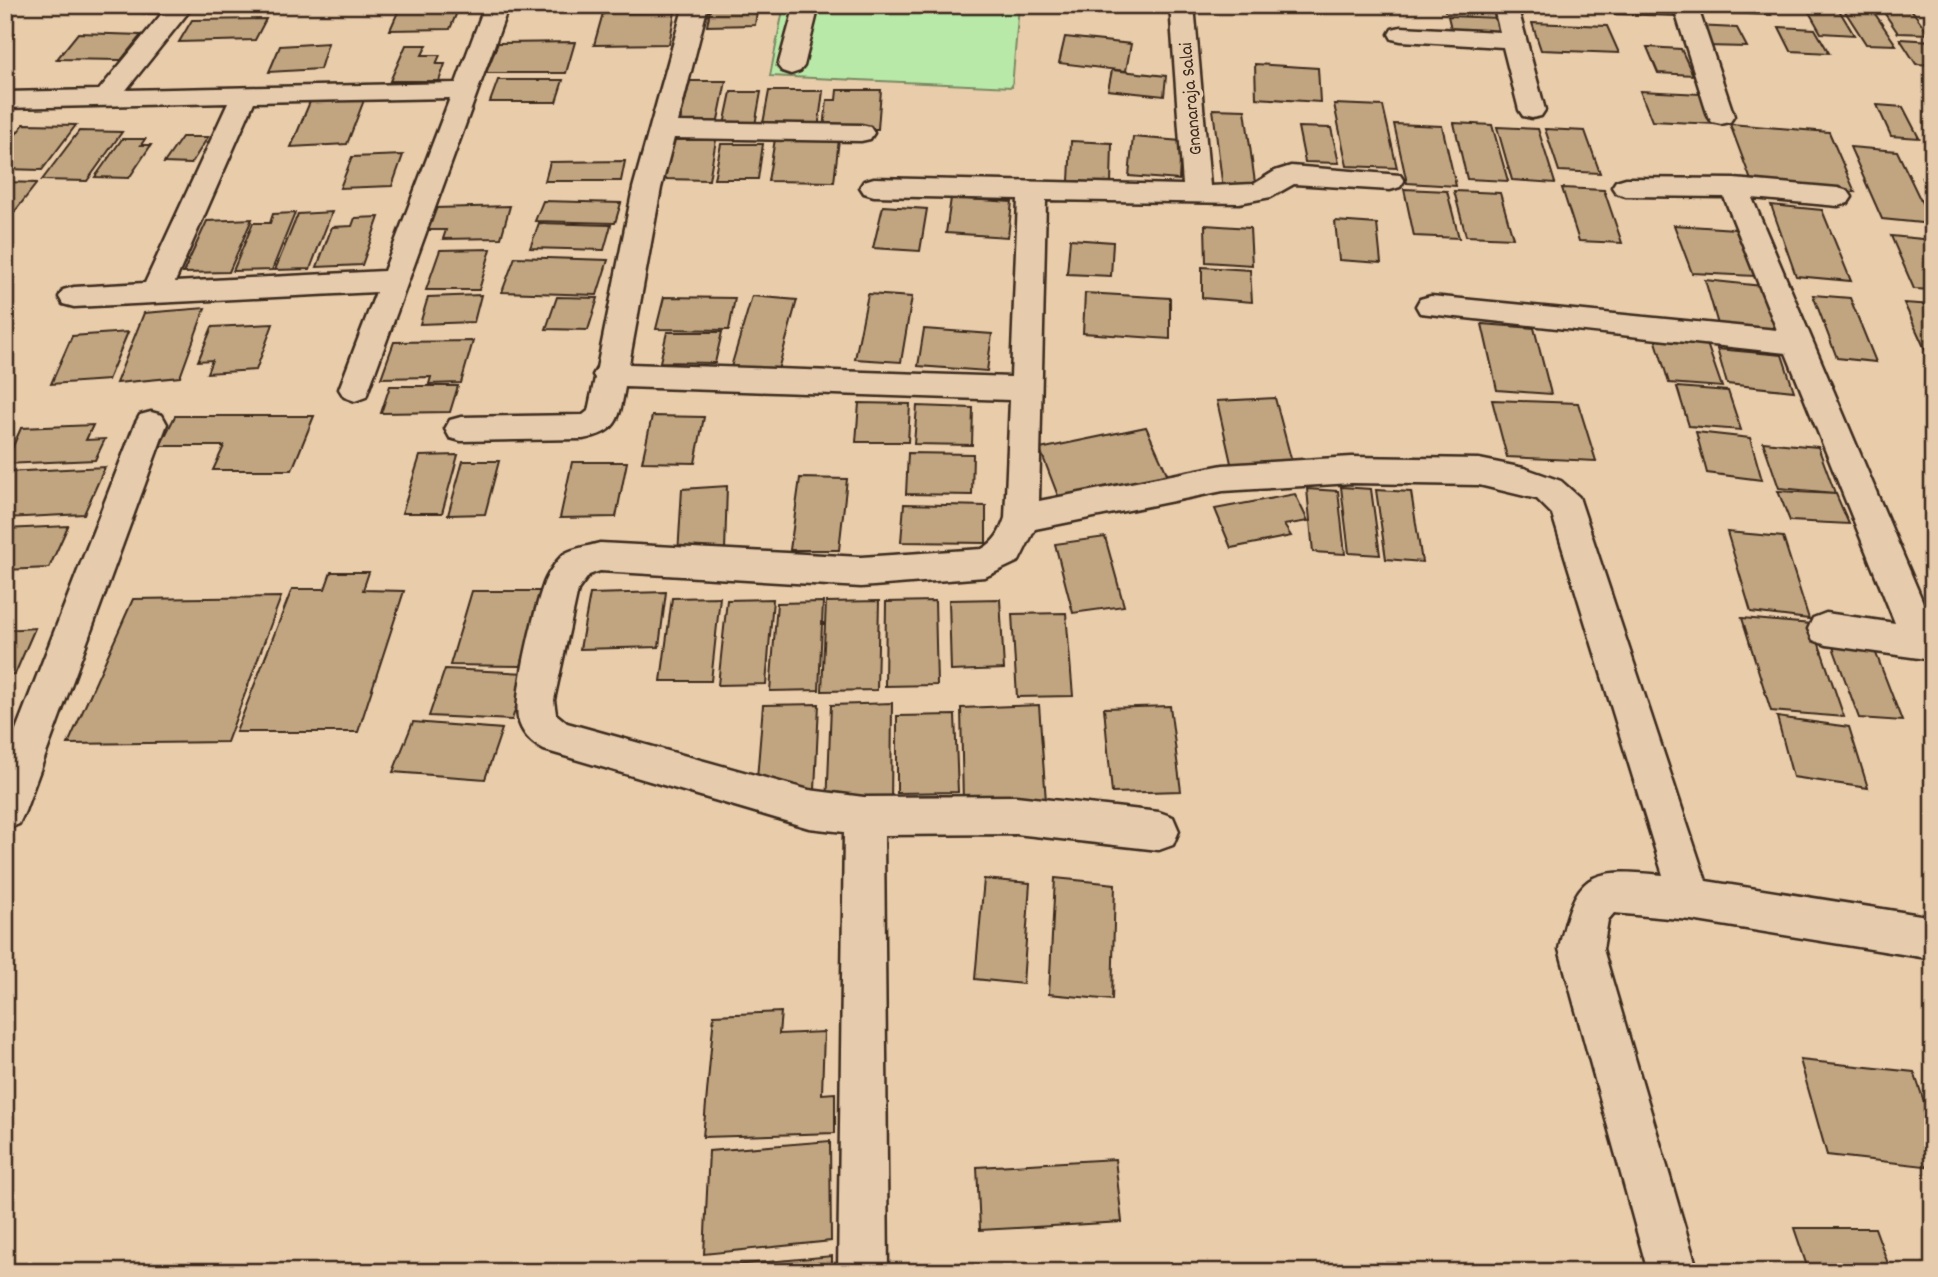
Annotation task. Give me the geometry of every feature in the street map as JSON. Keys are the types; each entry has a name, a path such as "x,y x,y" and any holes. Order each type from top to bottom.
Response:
{"street":[{"path":"105,99 182,5"},
{"path":"355,388 497,5"},
{"path":"461,429 583,427 597,424 604,414 609,375 647,188 696,5"},
{"path":"791,66 807,5"},
{"name":"Gnanaraja Salai","path":"1182,5 1197,193"},
{"path":"1505,5 1532,110"},
{"path":"1685,5 1721,116"},
{"path":"1401,34 1514,40"},
{"path":"5,100 466,90"},
{"path":"155,293 244,95"},
{"path":"662,130 861,133"},
{"path":"874,187 1229,195 1252,193 1291,175 1390,181"},
{"path":"1626,187 1734,188 1838,197"},
{"path":"1734,188 1797,342 1927,643"},
{"path":"1032,190 1023,518 1012,546 1001,557 985,564 861,572 600,557 577,564 561,585 535,701 538,721 546,731 558,738 809,809 864,816 1016,816 1159,831"},
{"path":"74,297 394,281"},
{"path":"1431,306 1797,342"},
{"path":"609,375 1025,389"},
{"path":"5,811 151,424"},
{"path":"1023,518 1223,478 1352,470 1479,472 1524,481 1549,490 1567,507 1691,899"},
{"path":"1826,629 1927,643"},
{"path":"863,1272 864,816"},
{"path":"1673,1272 1581,949 1589,910 1604,893 1630,892 1691,899 1931,943"}],"green space":[{"path":"784,5 1019,5 1012,87 770,76"}],"building":[{"path":"103,5 168,5 161,14 98,11"},
{"path":"401,5 460,5 450,29 390,30"},
{"path":"711,5 758,5 755,25 707,26"},
{"path":"1252,5 1318,5 1319,10 1252,8"},
{"path":"1336,5 1364,5 1365,9 1337,9"},
{"path":"1444,5 1491,5 1494,14 1445,11"},
{"path":"1610,5 1669,5 1675,16 1614,14"},
{"path":"1716,5 1765,5 1771,15 1721,13"},
{"path":"1805,5 1836,5 1854,35 1821,33"},
{"path":"1841,5 1869,5 1896,45 1866,44"},
{"path":"1881,8 1911,9 1929,34 1898,33"},
{"path":"675,12 669,44 594,45 603,13"},
{"path":"1448,16 1500,18 1507,39 1453,37"},
{"path":"266,19 255,40 179,42 192,20"},
{"path":"1532,23 1607,26 1619,53 1541,50"},
{"path":"1695,26 1737,28 1747,47 1705,46"},
{"path":"1779,27 1815,29 1829,53 1791,51"},
{"path":"78,33 141,35 121,60 57,59"},
{"path":"1065,37 1131,44 1126,71 1059,63"},
{"path":"1900,39 1933,41 1933,65 1916,64"},
{"path":"575,42 566,73 486,73 498,43"},
{"path":"328,43 320,69 269,72 280,46"},
{"path":"406,45 427,45 422,55 440,55 436,64 445,64 439,81 390,81"},
{"path":"1647,47 1681,49 1693,75 1658,73"},
{"path":"1255,64 1318,68 1320,102 1256,98"},
{"path":"1112,70 1166,76 1164,96 1108,90"},
{"path":"498,80 563,80 556,102 490,102"},
{"path":"690,81 726,81 717,125 679,125"},
{"path":"837,90 881,90 878,129 824,129 827,100 836,100"},
{"path":"769,91 823,91 818,129 762,129"},
{"path":"1640,91 1702,94 1715,124 1652,121"},
{"path":"731,92 761,92 755,125 724,125"},
{"path":"366,95 347,144 291,147 312,97"},
{"path":"1334,104 1383,106 1397,168 1347,166"},
{"path":"1877,105 1903,107 1919,138 1891,136"},
{"path":"1213,109 1245,110 1256,190 1223,189"},
{"path":"1454,123 1492,125 1508,181 1467,179"},
{"path":"24,124 76,125 42,170 5,169 5,148"},
{"path":"1394,124 1442,126 1456,186 1407,183"},
{"path":"1730,124 1829,132 1855,192 1752,183"},
{"path":"1298,127 1331,128 1339,163 1305,162"},
{"path":"1497,127 1538,129 1555,183 1512,180"},
{"path":"1545,129 1585,131 1600,173 1559,171"},
{"path":"79,131 122,132 87,181 42,180"},
{"path":"182,137 208,137 191,164 164,163"},
{"path":"1133,137 1181,141 1179,180 1129,176"},
{"path":"122,139 145,139 141,145 151,145 129,178 95,177"},
{"path":"775,139 839,139 834,182 768,181"},
{"path":"673,140 716,140 709,180 664,179"},
{"path":"1071,141 1112,143 1111,183 1069,181"},
{"path":"721,144 763,144 758,179 714,179"},
{"path":"1850,147 1897,151 1932,224 1882,219"},
{"path":"403,155 392,186 340,188 352,157"},
{"path":"625,161 621,181 545,181 550,162"},
{"path":"1922,178 1933,179 1933,200"},
{"path":"5,182 37,183 5,224"},
{"path":"1562,188 1604,190 1622,243 1579,241"},
{"path":"1404,189 1447,191 1459,238 1414,236"},
{"path":"1454,191 1500,193 1513,238 1466,236"},
{"path":"951,198 1012,202 1008,237 946,233"},
{"path":"543,201 621,203 615,223 535,221"},
{"path":"1771,205 1822,210 1851,281 1796,276"},
{"path":"510,206 501,238 443,239 446,230 426,230 435,208"},
{"path":"883,206 927,209 920,251 873,248"},
{"path":"332,212 310,269 275,270 298,214"},
{"path":"295,213 272,270 233,271 253,223 270,223 273,214"},
{"path":"379,217 362,265 317,267 332,227 352,226 355,218"},
{"path":"252,219 229,272 183,273 207,221"},
{"path":"1335,221 1377,224 1381,263 1339,260"},
{"path":"539,223 611,225 604,250 530,248"},
{"path":"1205,225 1250,228 1252,265 1206,262"},
{"path":"1674,225 1735,229 1755,276 1692,273"},
{"path":"1891,236 1933,240 1933,290 1914,289"},
{"path":"1070,239 1113,242 1111,276 1067,274"},
{"path":"491,249 479,290 426,290 440,250"},
{"path":"515,257 608,260 597,295 502,292"},
{"path":"1202,267 1250,270 1252,302 1202,298"},
{"path":"1705,280 1762,286 1780,335 1719,328"},
{"path":"1085,293 1170,298 1170,339 1083,333"},
{"path":"868,294 912,297 901,362 855,359"},
{"path":"481,295 474,322 420,324 428,297"},
{"path":"1813,295 1850,298 1876,362 1837,358"},
{"path":"752,296 797,300 778,370 731,367"},
{"path":"557,297 598,298 588,330 546,329"},
{"path":"664,297 735,298 729,330 656,329"},
{"path":"1904,303 1933,305 1933,367"},
{"path":"205,308 180,377 116,383 144,313"},
{"path":"273,324 256,370 207,373 212,360 198,361 212,327"},
{"path":"1482,324 1534,328 1551,394 1497,390"},
{"path":"924,329 992,334 987,371 918,366"},
{"path":"128,332 108,380 51,384 72,336"},
{"path":"667,332 722,332 715,363 660,362"},
{"path":"1655,338 1706,341 1722,387 1669,383"},
{"path":"473,341 461,383 429,384 431,377 381,378 394,342"},
{"path":"1717,349 1782,355 1794,391 1727,384"},
{"path":"390,386 458,386 450,412 381,413"},
{"path":"1677,387 1728,391 1741,430 1689,426"},
{"path":"1275,398 1294,470 1233,472 1217,401"},
{"path":"1492,400 1578,403 1596,461 1507,457"},
{"path":"859,403 910,404 908,442 856,442"},
{"path":"917,406 973,408 972,445 914,444"},
{"path":"175,416 314,416 292,470 213,470 224,446 160,446"},
{"path":"652,416 704,417 695,463 642,462"},
{"path":"93,425 86,440 105,439 95,460 5,464 21,428"},
{"path":"1146,427 1169,478 1060,501 1040,449"},
{"path":"1696,432 1750,438 1762,480 1707,473"},
{"path":"1763,442 1818,447 1835,493 1779,488"},
{"path":"908,453 973,454 972,495 906,494"},
{"path":"458,455 442,513 402,513 420,456"},
{"path":"463,461 499,461 485,514 448,515"},
{"path":"572,462 627,462 616,517 560,518"},
{"path":"105,467 84,514 5,518 5,472"},
{"path":"800,478 847,479 839,550 790,550"},
{"path":"727,486 725,551 678,555 682,489"},
{"path":"1341,487 1371,489 1380,555 1349,553"},
{"path":"1307,489 1338,491 1345,554 1313,552"},
{"path":"1376,490 1411,492 1422,562 1386,559"},
{"path":"1778,491 1836,494 1849,524 1790,521"},
{"path":"1295,494 1308,521 1284,525 1291,536 1231,548 1215,509"},
{"path":"904,504 986,506 986,543 901,542"},
{"path":"68,526 49,568 5,570 5,529"},
{"path":"1727,532 1783,537 1809,619 1751,612"},
{"path":"1105,537 1124,606 1073,613 1055,544"},
{"path":"331,572 369,572 363,590 404,591 358,732 236,732 292,589 325,589"},
{"path":"472,591 541,591 521,666 450,665"},
{"path":"666,592 659,647 580,649 590,594"},
{"path":"281,597 227,742 68,744 133,599"},
{"path":"720,597 711,681 661,681 672,598"},
{"path":"773,599 766,684 718,685 727,600"},
{"path":"1000,599 1004,669 951,671 949,600"},
{"path":"879,601 877,690 822,691 826,602"},
{"path":"935,601 937,685 885,686 886,602"},
{"path":"823,602 819,690 770,691 777,603"},
{"path":"1066,613 1073,696 1017,697 1012,614"},
{"path":"1742,618 1812,624 1844,717 1771,711"},
{"path":"35,628 15,674 5,675 5,630"},
{"path":"1833,647 1875,651 1902,721 1859,718"},
{"path":"445,669 526,673 512,720 429,716"},
{"path":"892,703 891,805 827,807 831,705"},
{"path":"819,704 815,790 756,791 763,705"},
{"path":"1039,705 1046,801 963,803 961,708"},
{"path":"1170,706 1181,791 1112,793 1104,708"},
{"path":"955,715 958,792 897,793 897,716"},
{"path":"1777,717 1849,727 1868,788 1793,777"},
{"path":"413,722 502,729 485,779 393,772"},
{"path":"1055,878 1115,884 1112,1000 1049,994"},
{"path":"984,879 1030,883 1023,984 975,979"},
{"path":"781,1012 779,1034 824,1032 822,1094 835,1093 835,1133 703,1137 714,1015"},
{"path":"1800,1060 1914,1072 1933,1128 1933,1167 1827,1155"},
{"path":"830,1141 831,1241 704,1254 709,1151"},
{"path":"1115,1159 1122,1222 980,1230 977,1167"},
{"path":"1794,1228 1875,1228 1891,1272 1809,1272"},
{"path":"832,1256 832,1272 713,1272 713,1267"},
{"path":"1121,1266 1121,1272 1026,1271"}]}
